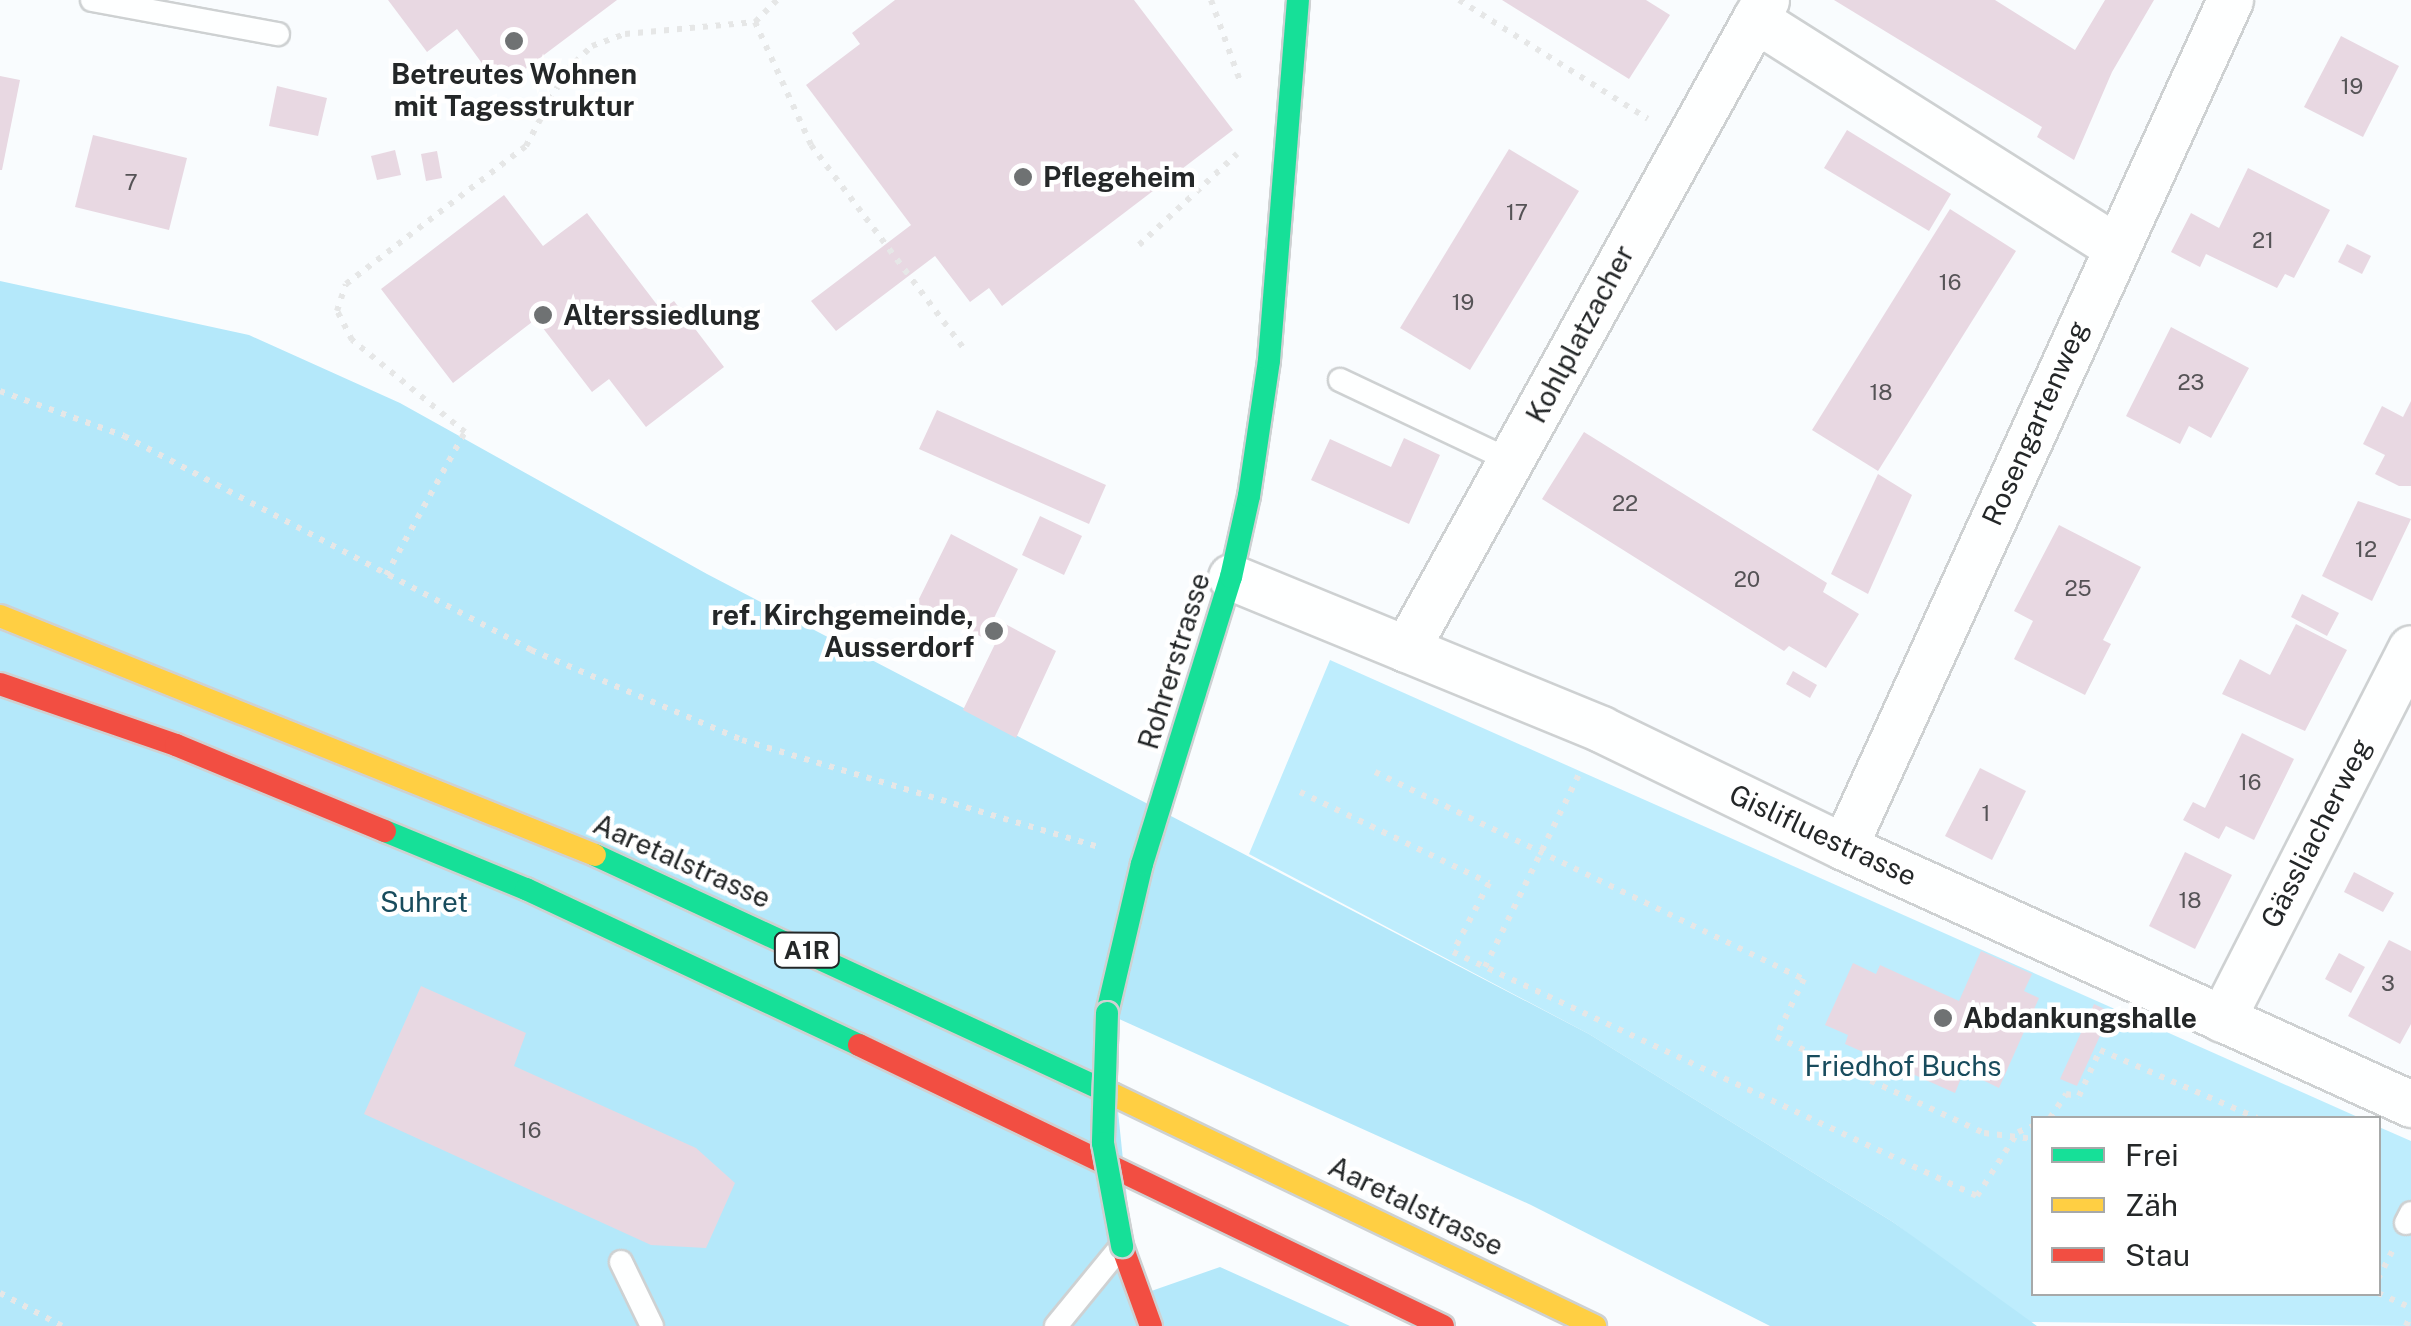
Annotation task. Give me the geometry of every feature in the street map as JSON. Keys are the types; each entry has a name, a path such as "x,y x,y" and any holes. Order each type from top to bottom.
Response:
{"main road":[{"name":"Rohrerstrasse","path":"1151,1326 1122,1246 1102,1124 1107,1013 1142,864 1231,578 1269,360 1298,0"},
{"name":"Aaretalstrasse","path":"0,616 534,827 878,982 1595,1326"},
{"name":"A1R","path":"0,684 176,745 526,889 1260,1233 1442,1326"}],"street":[{"name":"Rosengartenweg","path":"1844,847 2114,246 2230,0"},
{"name":"Kohlplatzacher","path":"1406,649 1683,141 1760,10 2114,246"},
{"name":"Gislifluestrasse","path":"1231,578 1601,728 1844,847 2411,1104"},
{"name":"Gässliacherweg","path":"2222,1018 2411,648"}],"lane":[{"path":"92,0 278,34"},
{"path":"1340,380 1511,461"},
{"path":"1056,1326 1122,1246"},
{"path":"621,1262 652,1326"}],"path":[{"path":"386,575 464,432 352,340 337,311 346,284 526,146 566,71 592,46 625,34 755,22 777,0"},
{"path":"1211,0 1246,99"},
{"path":"1459,0 1683,141"},
{"path":"755,22 811,145 966,350"},
{"path":"1139,245 1245,146"},
{"path":"0,391 124,436 531,650 742,740 1142,864"},
{"path":"1486,967 1601,728"},
{"path":"1375,772 1543,848 1804,979 1776,1037 1984,1133 2018,1132 2031,1127"},
{"path":"1300,792 1489,883 1454,952 1976,1196 2018,1132"},
{"path":"2051,1116 2066,1094 2079,1096 2100,1050 2253,1116"},
{"path":"2018,1132 2031,1138"},
{"path":"0,1292 62,1326"},
{"path":"2381,1295 2411,1311 2406,1326"}],"green space":[{"name":"Suhret","path":"0,281 249,335 400,403 707,574 1589,1034 1893,1222 2037,1326 1770,1326 1531,1205 1108,1014 1137,1296 1220,1267 1350,1326 0,1326"},
{"name":"Friedhof Buchs","path":"1330,660 2356,1116 2031,1116 2031,1296 2381,1296 2381,1128 2411,1141 2411,1326 2024,1322 1893,1222 1589,1034 1249,854"}],"building":[{"name":"Betreutes Wohnen mit Tagesstruktur","path":"388,0 617,0 500,88 457,29 427,52"},
{"name":"Pflegeheim","path":"895,0 1134,0 1233,130 1002,306 989,288 970,302 935,256 836,331 811,301 911,225 806,85 860,44 852,33"},
{"path":"1502,0 1646,0 1670,15 1629,79"},
{"path":"1834,0 1995,0 2075,50 2105,0 2154,0 2112,72 2074,160 2037,137 2042,127"},
{"path":"2341,36 2399,66 2363,137 2304,107"},
{"path":"0,76 20,80 2,170 0,170"},
{"path":"277,86 327,98 318,136 269,126"},
{"path":"1847,130 1951,194 1929,231 1824,168"},
{"path":"93,135 187,158 169,230 75,207"},
{"path":"1509,149 1579,191 1470,370 1400,328"},
{"path":"395,150 401,175 377,180 371,156"},
{"path":"437,151 442,178 426,181 421,154"},
{"path":"2248,168 2330,210 2294,278 2285,274 2277,288 2206,254 2200,267 2171,252 2191,213 2219,228"},
{"name":"Alterssiedlung","path":"504,195 543,246 587,213 661,310 674,301 724,367 646,427 609,379 592,392 536,319 453,383 381,289"},
{"path":"1950,209 2016,251 1878,471 1812,430"},
{"path":"2347,244 2371,256 2362,274 2338,262"},
{"path":"2171,327 2249,368 2211,438 2189,426 2180,444 2126,416"},
{"path":"2411,401 2411,486 2399,486 2375,474 2385,455 2363,444 2382,406 2403,417"},
{"path":"937,410 1106,485 1089,524 919,449"},
{"path":"1584,432 1827,583 1823,592 1859,614 1826,668 1789,646 1784,651 1542,499"},
{"path":"1404,438 1440,455 1409,524 1311,480 1330,439 1391,467"},
{"path":"1878,474 1912,495 1868,594 1831,574"},
{"path":"2358,501 2411,519 2372,601 2322,576"},
{"path":"1040,516 1082,536 1064,575 1022,555"},
{"path":"2059,525 2141,567 2103,640 2111,644 2085,695 2014,659 2033,621 2014,611"},
{"name":"ref. Kirchgemeinde, Ausserdorf","path":"951,534 1018,569 994,618 1056,651 1016,738 963,710 995,644 917,603"},
{"path":"2302,594 2339,613 2327,636 2291,617"},
{"path":"2296,624 2347,650 2305,731 2222,694 2240,659 2270,675"},
{"path":"1793,671 1817,685 1810,698 1786,684"},
{"path":"2242,733 2294,759 2254,840 2226,826 2219,839 2183,820 2193,802 2205,808"},
{"path":"1980,768 2026,791 1992,860 1945,836"},
{"path":"2185,852 2232,875 2195,949 2149,926"},
{"path":"2354,872 2394,893 2383,912 2344,892"},
{"path":"2389,940 2411,951 2411,1024 2400,1044 2348,1016"},
{"name":"Abdankungshalle","path":"1981,951 2032,974 2024,991 2039,998 1999,1088 1964,1071 1955,1093 1845,1044 1848,1035 1825,1025 1853,963 1876,974 1880,965 1959,1001"},
{"path":"2339,953 2365,967 2351,993 2325,979"},
{"path":"421,986 526,1033 514,1066 696,1148 735,1183 706,1248 651,1245 364,1114"},
{"path":"2094,1004 2111,1012 2077,1086 2060,1079"}],"traffic: fast":[{"path":"1107,1013 1142,864 1231,577 1249,496 1269,360 1298,0"},
{"path":"385,831 526,889 859,1045"},
{"path":"595,855 1112,1094"},
{"path":"1107,1013 1103,1143 1122,1246"}],"traffic: slow":[{"path":"0,616 595,855"},
{"path":"1112,1094 1595,1326"}],"traffic: jam":[{"path":"0,684 176,745 385,831"},
{"path":"859,1045 1443,1326"},
{"path":"1122,1246 1151,1326"}],"place":[{"name":"Betreutes Wohnen mit Tagesstruktur","path":"514,41"},
{"name":"Pflegeheim","path":"1023,177"},
{"name":"Alterssiedlung","path":"543,315"},
{"name":"ref. Kirchgemeinde, Ausserdorf","path":"994,631"},
{"name":"Abdankungshalle","path":"1943,1018"}]}
